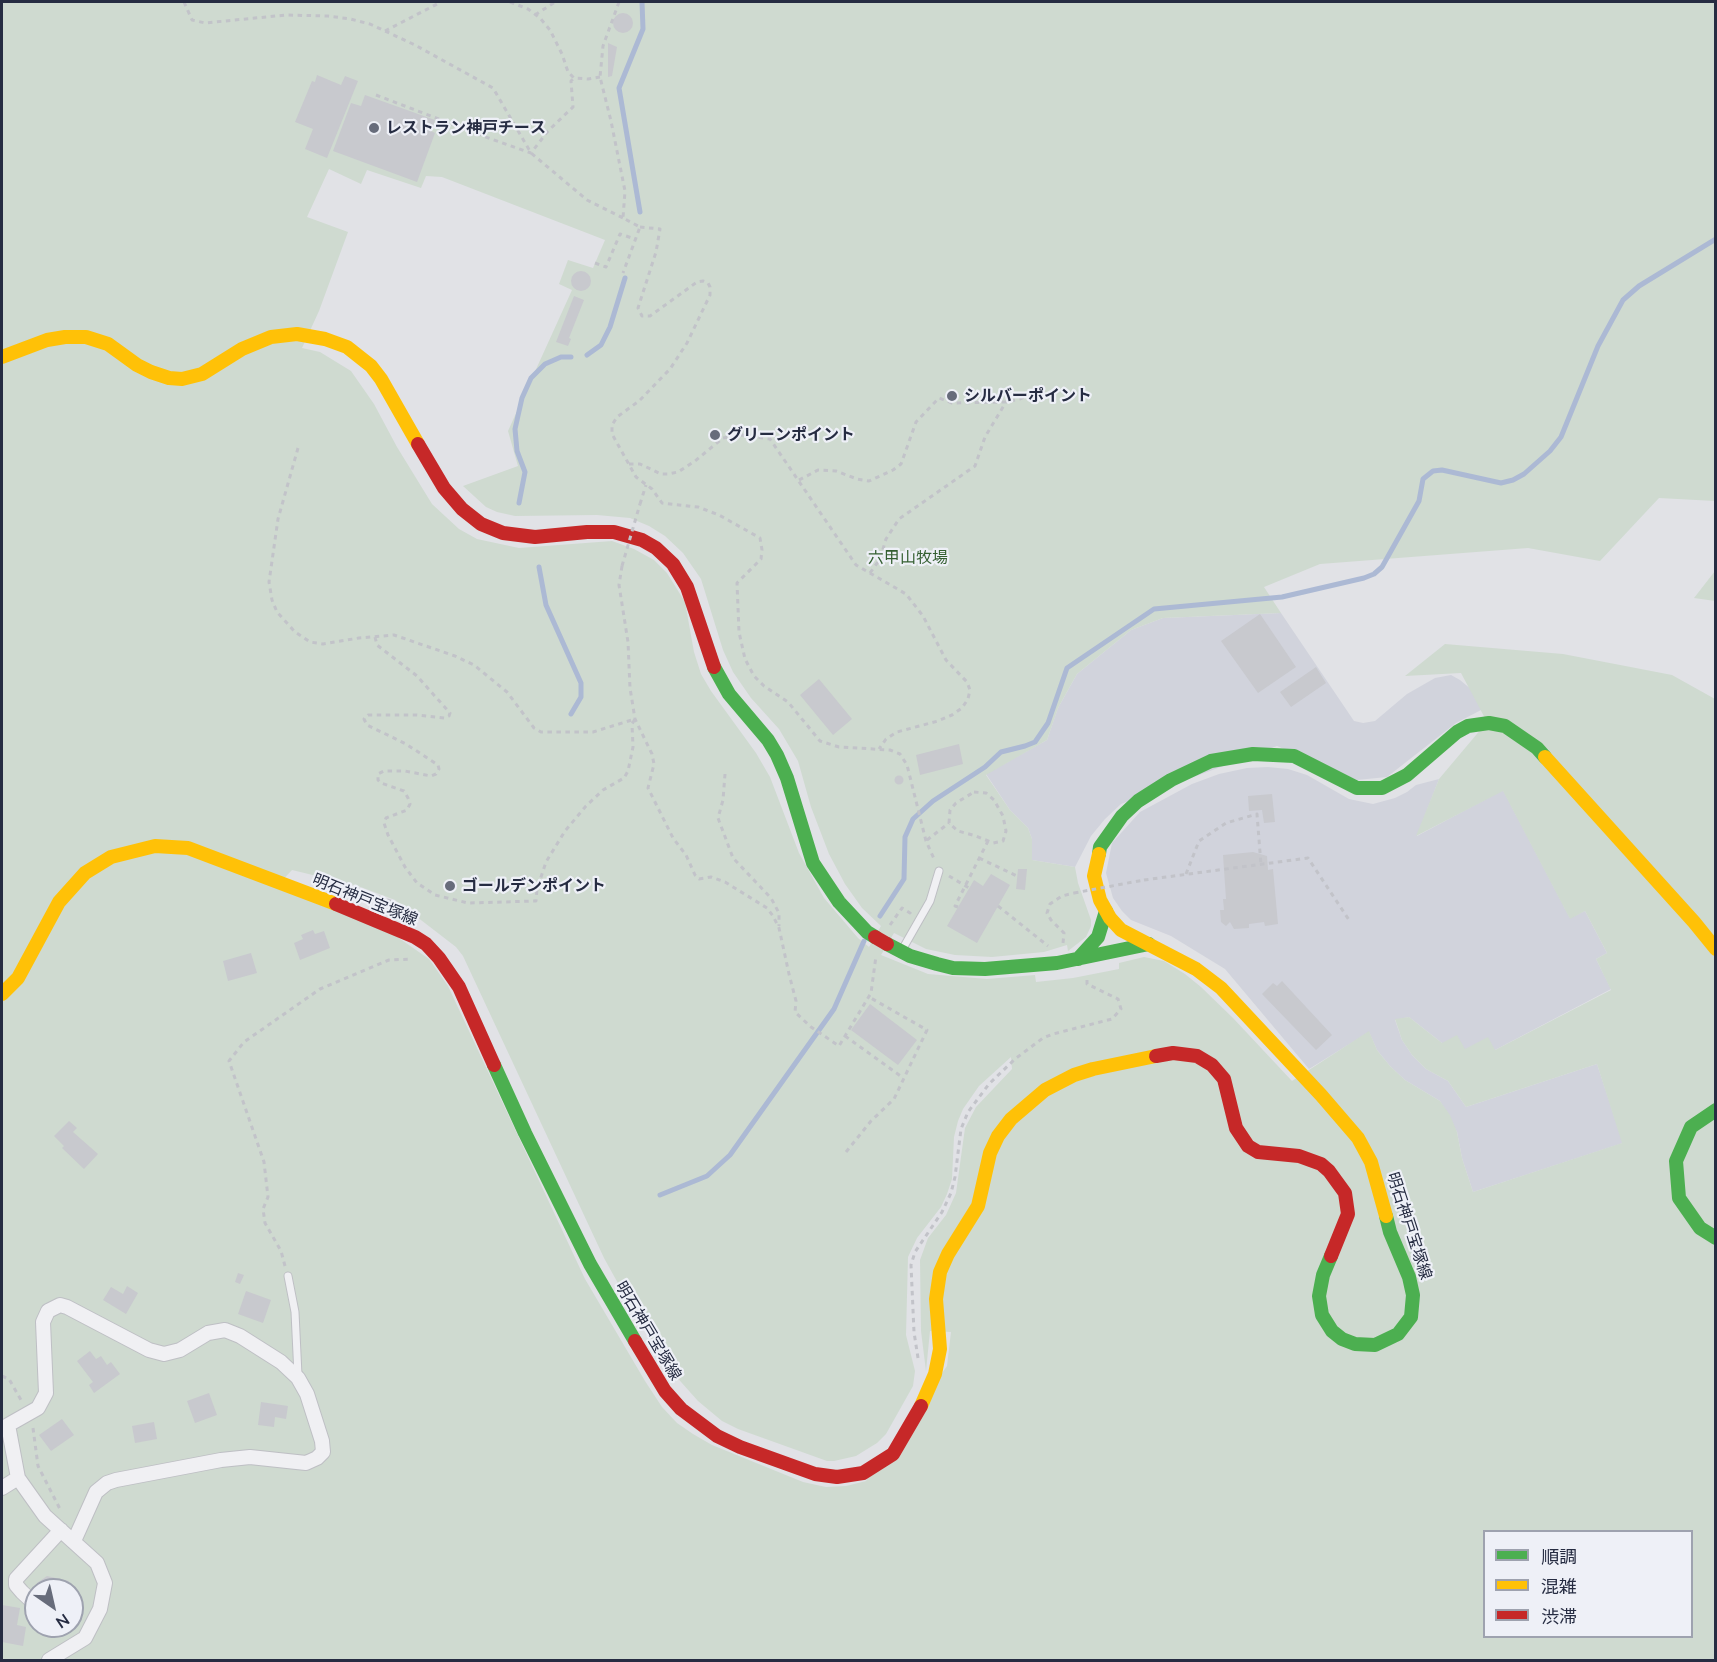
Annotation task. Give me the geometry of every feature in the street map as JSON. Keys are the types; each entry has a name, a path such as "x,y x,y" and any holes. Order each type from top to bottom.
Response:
{"main road":[{"path":"2,357 47,340 86,337 103,341 151,372 169,378 182,379 202,374 242,349 271,337 297,334 325,339 347,347 371,366 381,379 444,489 462,509 481,524 503,533 535,537 614,532 642,540 656,548 673,564 687,587 716,674 729,694 768,740 777,755 787,778 813,863 839,902 879,944 937,964 964,969 1034,966 1149,944"},
{"name":"明石神戸宝塚線","path":"2,994 18,978 66,893 85,873 111,857 155,846 188,848 393,927 415,938 432,951 464,997 525,1132 590,1264 664,1391 681,1409 717,1436 740,1447 815,1474 837,1478 863,1473 893,1454 930,1388 940,1349 936,1299 940,1272 948,1254 975,1213 983,1191 992,1148 998,1136 1016,1114 1045,1090 1074,1075 1093,1069 1173,1053 1197,1056 1212,1065 1224,1079 1236,1128 1248,1146 1258,1152 1299,1156 1321,1164 1345,1193 1348,1214 1323,1275 1319,1296 1320,1308 1328,1326 1342,1339 1369,1346 1393,1338 1407,1324 1413,1303 1409,1277 1390,1232 1371,1162 1358,1138 1221,988 1196,969 1122,930 1110,918 1096,888 1094,876 1100,847 1122,816 1138,801 1171,780 1211,761 1253,754 1294,756 1356,788 1382,788 1413,771 1457,732 1476,724 1489,723 1505,726 1537,748 1695,922 1716,949"},
{"path":"1078,959 1098,937 1106,911"},
{"path":"1716,1110 1691,1127 1676,1161 1679,1198 1700,1228 1716,1238"}],"street":[{"path":"49,1660 85,1638 100,1609 105,1583 97,1563 45,1516 18,1478 8,1425 38,1408 46,1394 44,1316 60,1305 157,1354 173,1353 199,1337 216,1330 232,1332 281,1362 298,1378 307,1394 322,1440 322,1452 317,1458 306,1463 250,1457 221,1460 107,1483 96,1492 74,1541"},
{"path":"2,1488 18,1478"},
{"path":"24,1594 16,1585 15,1579 61,1530"}],"lane":[{"path":"901,952 930,901 939,871"},
{"path":"288,1276 295,1312 298,1378"}],"path":[{"path":"184,2 192,20 205,23 286,15 328,16 350,19 385,31 415,45 493,88 531,153 587,200 639,227 660,229 656,252 638,308 642,316 650,316 703,280 710,287 710,295 696,326 670,369 639,400 617,417 612,425 612,434 636,477 652,489 662,503 698,507 719,515 760,538 761,559 737,583 739,632 745,659 754,675 764,686 789,702 820,741 839,747 890,750 900,754 907,765 924,832"},
{"path":"385,31 441,2"},
{"path":"510,2 528,9 550,30 568,72 574,78 588,80 600,77"},
{"path":"535,15 555,2"},
{"path":"619,2 603,46 600,77 625,191 623,218"},
{"path":"531,153 557,121 572,110 574,103 572,81 574,78"},
{"path":"376,95 491,140 531,153"},
{"path":"623,273 639,227"},
{"path":"595,263 606,267 620,234 635,239"},
{"path":"799,480 818,470 836,471 869,482 893,470 901,464 916,422 939,398 952,403 1006,402 1020,399 1039,390"},
{"path":"870,573 880,559 886,539 899,519 975,466 985,437 1006,402"},
{"path":"629,464 640,464 661,474 668,474 678,472 695,461 723,438 742,435 771,438 856,565 906,594 923,616 946,660 967,682 968,699 952,715 897,732 886,739 879,749"},
{"path":"298,448 278,519 269,582 277,612 295,632 310,642 323,644 394,635 435,648 474,665 507,692 534,728 541,732 593,732 635,719"},
{"path":"646,485 621,566 619,585 628,642 630,688 635,719 652,754 654,764 648,788 673,838 688,858 694,876 699,879 711,878 725,882 767,908 779,928"},
{"path":"375,638 377,645 417,676 450,713 445,718 417,715 368,715 364,719 367,725 406,744 438,765 439,769 436,774 431,776 405,771 384,771 378,774 378,780 381,783 404,792 410,804 407,810 386,818 384,823 388,835 405,867 417,883 435,895 468,903 536,901 537,889 546,862 566,831 586,806 603,790 624,778 628,771 633,747 632,724 635,719"},
{"path":"725,774 723,800 718,818 733,858 771,898 779,913 779,928 796,1001 795,1012 811,1027 839,1046 869,997 879,944"},
{"path":"926,841 949,823 950,810 956,803 974,792 986,793 994,800 1003,816 1006,831 1002,841 993,843 958,831 949,823"},
{"path":"1186,874 1199,841 1226,823 1257,814 1261,865"},
{"path":"958,907 955,906 988,841"},
{"path":"980,858 1017,876"},
{"path":"1064,933 1050,920 1047,913 1050,903 1062,896 1144,880 1308,858 1349,920"},
{"path":"998,906 1051,949"},
{"path":"890,925 902,908"},
{"path":"288,1276 280,1251 265,1223 263,1209 268,1197 264,1162 229,1061 244,1042 320,989 389,960 417,958 432,951"},
{"path":"919,1362 914,1332 911,1265 915,1252 942,1212 951,1193 961,1129 968,1112 989,1084 1029,1049 1053,1034 1112,1019 1121,1009 1118,999 1087,984 1087,974"},
{"path":"846,1152 864,1128 894,1099 902,1078 927,1030 869,997"},
{"path":"845,1036 902,1078"},
{"path":"2,1376 9,1379 35,1432 38,1466 62,1512"}],"shaded area":[{"path":"1281,613 1354,721 1363,723 1375,721 1407,694 1435,678 1451,675 1472,690 1483,709 1456,723 1387,777 1357,780 1277,746 1121,804 1091,836 1075,867 1032,860 1032,839 1028,828 1010,810 986,774 1047,740 1058,708 1077,674 1131,630 1163,618"},
{"path":"1247,768 1288,769 1307,775 1349,799 1373,804 1395,798 1416,785 1439,779 1417,836 1503,790 1570,918 1585,911 1607,953 1596,959 1611,989 1495,1050 1465,1049 1442,1043 1409,1017 1395,1020 1402,1040 1412,1055 1426,1069 1448,1081 1466,1107 1597,1064 1623,1143 1473,1192 1462,1158 1457,1132 1440,1101 1405,1080 1390,1066 1377,1050 1369,1032 1309,1069 1225,969 1171,936 1131,920 1122,911 1113,898 1106,873 1112,843 1140,812 1192,784 1219,774"}],"green space":[{"name":"六甲山牧場","path":"2,2 1715,2 1715,501 1659,498 1600,561 1528,548 1320,564 1264,587 1281,613 1163,618 1131,630 1077,674 1058,708 1047,740 986,775 1010,810 1028,828 1032,839 1032,860 1075,867 1091,920 1086,937 1068,951 1067,945 1044,952 992,957 955,955 926,949 894,933 881,955 928,974 987,979 1035,975 1036,982 1119,969 1119,963 1144,957 1164,961 1201,987 1292,1081 1369,1031 1377,1050 1390,1066 1405,1080 1440,1101 1450,1115 1457,1132 1462,1158 1473,1192 1622,1143 1597,1064 1466,1107 1448,1081 1426,1069 1412,1055 1402,1040 1395,1019 1409,1017 1442,1043 1457,1035 1465,1049 1488,1037 1495,1050 1611,990 1596,959 1607,953 1585,911 1570,919 1503,791 1416,836 1439,779 1487,722 1461,673 1405,676 1445,644 1563,654 1672,675 1715,699 1715,1660 2,1660","holes":["329,169 361,184 367,170 421,188 426,176 442,177 605,240 593,268 568,260 559,284 572,290 508,431 518,466 463,486 486,507 515,516 597,515 630,518 665,536 683,553 701,579 723,650 733,672 751,698 779,729 798,761 811,807 829,854 845,884 862,908 881,926 869,947 858,938 824,898 799,853 770,777 701,674 694,652 685,602 667,573 654,560 612,541 519,548 477,539 459,529 432,504 374,404 351,371 320,352 302,348 319,311 348,232 307,217","292,870 358,886 395,900 456,947 463,956 604,1258 635,1314 673,1373 698,1401 722,1421 827,1461 856,1456 877,1443 886,1434 913,1386 915,1371 906,1335 908,1257 917,1238 941,1207 947,1194 952,1179 954,1137 963,1109 979,1086 1011,1057 1012,1069 976,1107 965,1128 956,1193 946,1215 928,1238 920,1260 921,1331 926,1371 930,1331 951,1332 947,1366 866,1481 846,1486 826,1487 803,1482 712,1445 677,1423 662,1407 585,1279 448,986 429,959 393,934 277,886"]},
{"path":"1715,571 1715,601 1694,598"}],"building":[{"path":"623,13 630,16 633,23 630,30 623,33 616,30 613,23 616,16"},
{"path":"608,43 617,47 612,76 608,77"},
{"path":"317,75 341,85 345,76 358,81 327,158 305,149 313,129 295,122 312,81 315,82"},
{"path":"365,95 435,120 431,131 435,133 417,182 333,151 351,103 361,106"},
{"path":"581,271 588,274 591,281 588,288 581,291 574,288 571,281 574,274"},
{"path":"574,296 584,300 568,346 556,342"},
{"path":"1260,614 1296,667 1258,693 1221,641"},
{"path":"1316,667 1326,683 1291,707 1280,692"},
{"path":"819,679 852,719 833,735 800,695"},
{"path":"959,744 963,764 920,775 916,755"},
{"path":"899,775 904,780 899,785 894,780"},
{"path":"1272,794 1275,822 1264,823 1262,810 1249,811 1248,796"},
{"path":"1253,852 1267,856 1268,870 1273,869 1278,924 1265,926 1264,922 1249,924 1249,928 1234,929 1230,922 1226,926 1221,922 1220,910 1224,910 1223,899 1226,899 1223,855"},
{"path":"1018,869 1027,869 1025,890 1016,889"},
{"path":"991,874 1010,885 977,943 947,926 974,880 983,886"},
{"path":"313,930 315,934 324,931 330,948 300,960 294,943 303,939 301,935"},
{"path":"251,953 257,973 228,981 223,961"},
{"path":"1282,981 1332,1035 1316,1050 1262,994 1273,983 1277,986"},
{"path":"870,1004 917,1040 898,1065 851,1030"},
{"path":"69,1121 77,1128 73,1132 98,1154 84,1169 62,1148 64,1146 54,1136"},
{"path":"238,1273 244,1275 240,1284 235,1282"},
{"path":"127,1286 138,1293 126,1314 103,1300 111,1287 123,1294"},
{"path":"246,1291 271,1300 263,1323 238,1314"},
{"path":"90,1351 96,1359 101,1356 107,1365 111,1362 120,1374 94,1393 89,1385 93,1382 77,1361"},
{"path":"209,1393 217,1415 195,1423 187,1401"},
{"path":"261,1402 288,1406 286,1419 275,1417 274,1427 258,1425"},
{"path":"62,1419 74,1435 51,1451 39,1435"},
{"path":"154,1422 157,1439 135,1443 132,1426"},
{"path":"2,1605 20,1608 17,1625 24,1627 23,1646 2,1642"}],"waterway":[{"path":"640,212 619,88 643,29 642,2"},
{"path":"880,916 904,879 905,837 913,819 933,801 985,767 1001,752 1035,742 1048,723 1067,668 1154,609 1282,597 1374,574 1382,567 1419,501 1423,479 1433,471 1442,470 1501,483 1524,474 1550,451 1561,437 1598,346 1623,300 1639,286 1716,239"},
{"path":"587,355 601,345 610,327 625,278"},
{"path":"519,503 525,472 517,451 515,429 522,398 531,378 545,364 561,357 571,357"},
{"path":"539,567 546,605 581,683 581,697 571,714"},
{"path":"660,1195 707,1176 730,1155 834,1009 864,941"}],"traffic: fast":[{"path":"714,667 729,694 768,740 777,755 787,778 813,863 839,902 867,932 875,937"},
{"path":"1099,854 1100,847 1122,816 1138,801 1171,780 1211,761 1253,754 1294,756 1357,788 1382,788 1407,775 1457,732 1468,726 1489,723 1505,726 1537,748 1545,757"},
{"path":"1078,959 1098,937 1106,911"},
{"path":"887,944 910,956 937,964 953,968 985,969 1057,963 1149,944"},
{"path":"494,1065 590,1264 635,1341"},
{"path":"1716,1110 1691,1127 1676,1161 1679,1198 1700,1228 1716,1238"},
{"path":"1331,1256 1323,1275 1319,1296 1322,1315 1332,1331 1342,1339 1355,1344 1375,1345 1398,1334 1411,1317 1413,1295 1409,1277 1390,1232 1386,1216"}],"traffic: slow":[{"path":"2,357 47,340 86,337 108,344 151,372 169,378 182,379 202,374 242,349 271,337 297,334 325,339 347,347 371,366 381,379 418,444"},
{"path":"1545,757 1716,949"},
{"path":"2,994 18,978 59,902 85,873 111,857 155,846 188,848 336,904"},
{"path":"1099,854 1094,876 1100,900 1110,918 1121,930 1196,969 1221,988 1321,1095 1358,1138 1371,1162 1386,1216"},
{"path":"921,1406 935,1374 940,1349 936,1299 940,1272 948,1254 978,1206 990,1153 998,1136 1011,1119 1045,1090 1074,1075 1156,1056"}],"traffic: jam":[{"path":"418,444 444,488 462,509 481,524 503,533 535,537 614,532 642,540 656,548 673,564 687,587 714,667"},
{"path":"336,904 415,937 426,944 459,987 494,1065"},
{"path":"875,937 887,944"},
{"path":"1156,1056 1173,1053 1197,1056 1212,1065 1224,1079 1236,1128 1248,1146 1258,1152 1299,1156 1321,1164 1329,1171 1345,1193 1348,1214 1331,1256"},
{"path":"635,1341 665,1391 681,1409 717,1436 740,1447 815,1474 837,1477 863,1473 893,1454 921,1406"}],"place":[{"name":"レストラン神戸チース","path":"374,128"},
{"name":"シルバーポイント","path":"952,396"},
{"name":"グリーンポイント","path":"715,435"},
{"name":"ゴールデンポイント","path":"450,886"}]}
